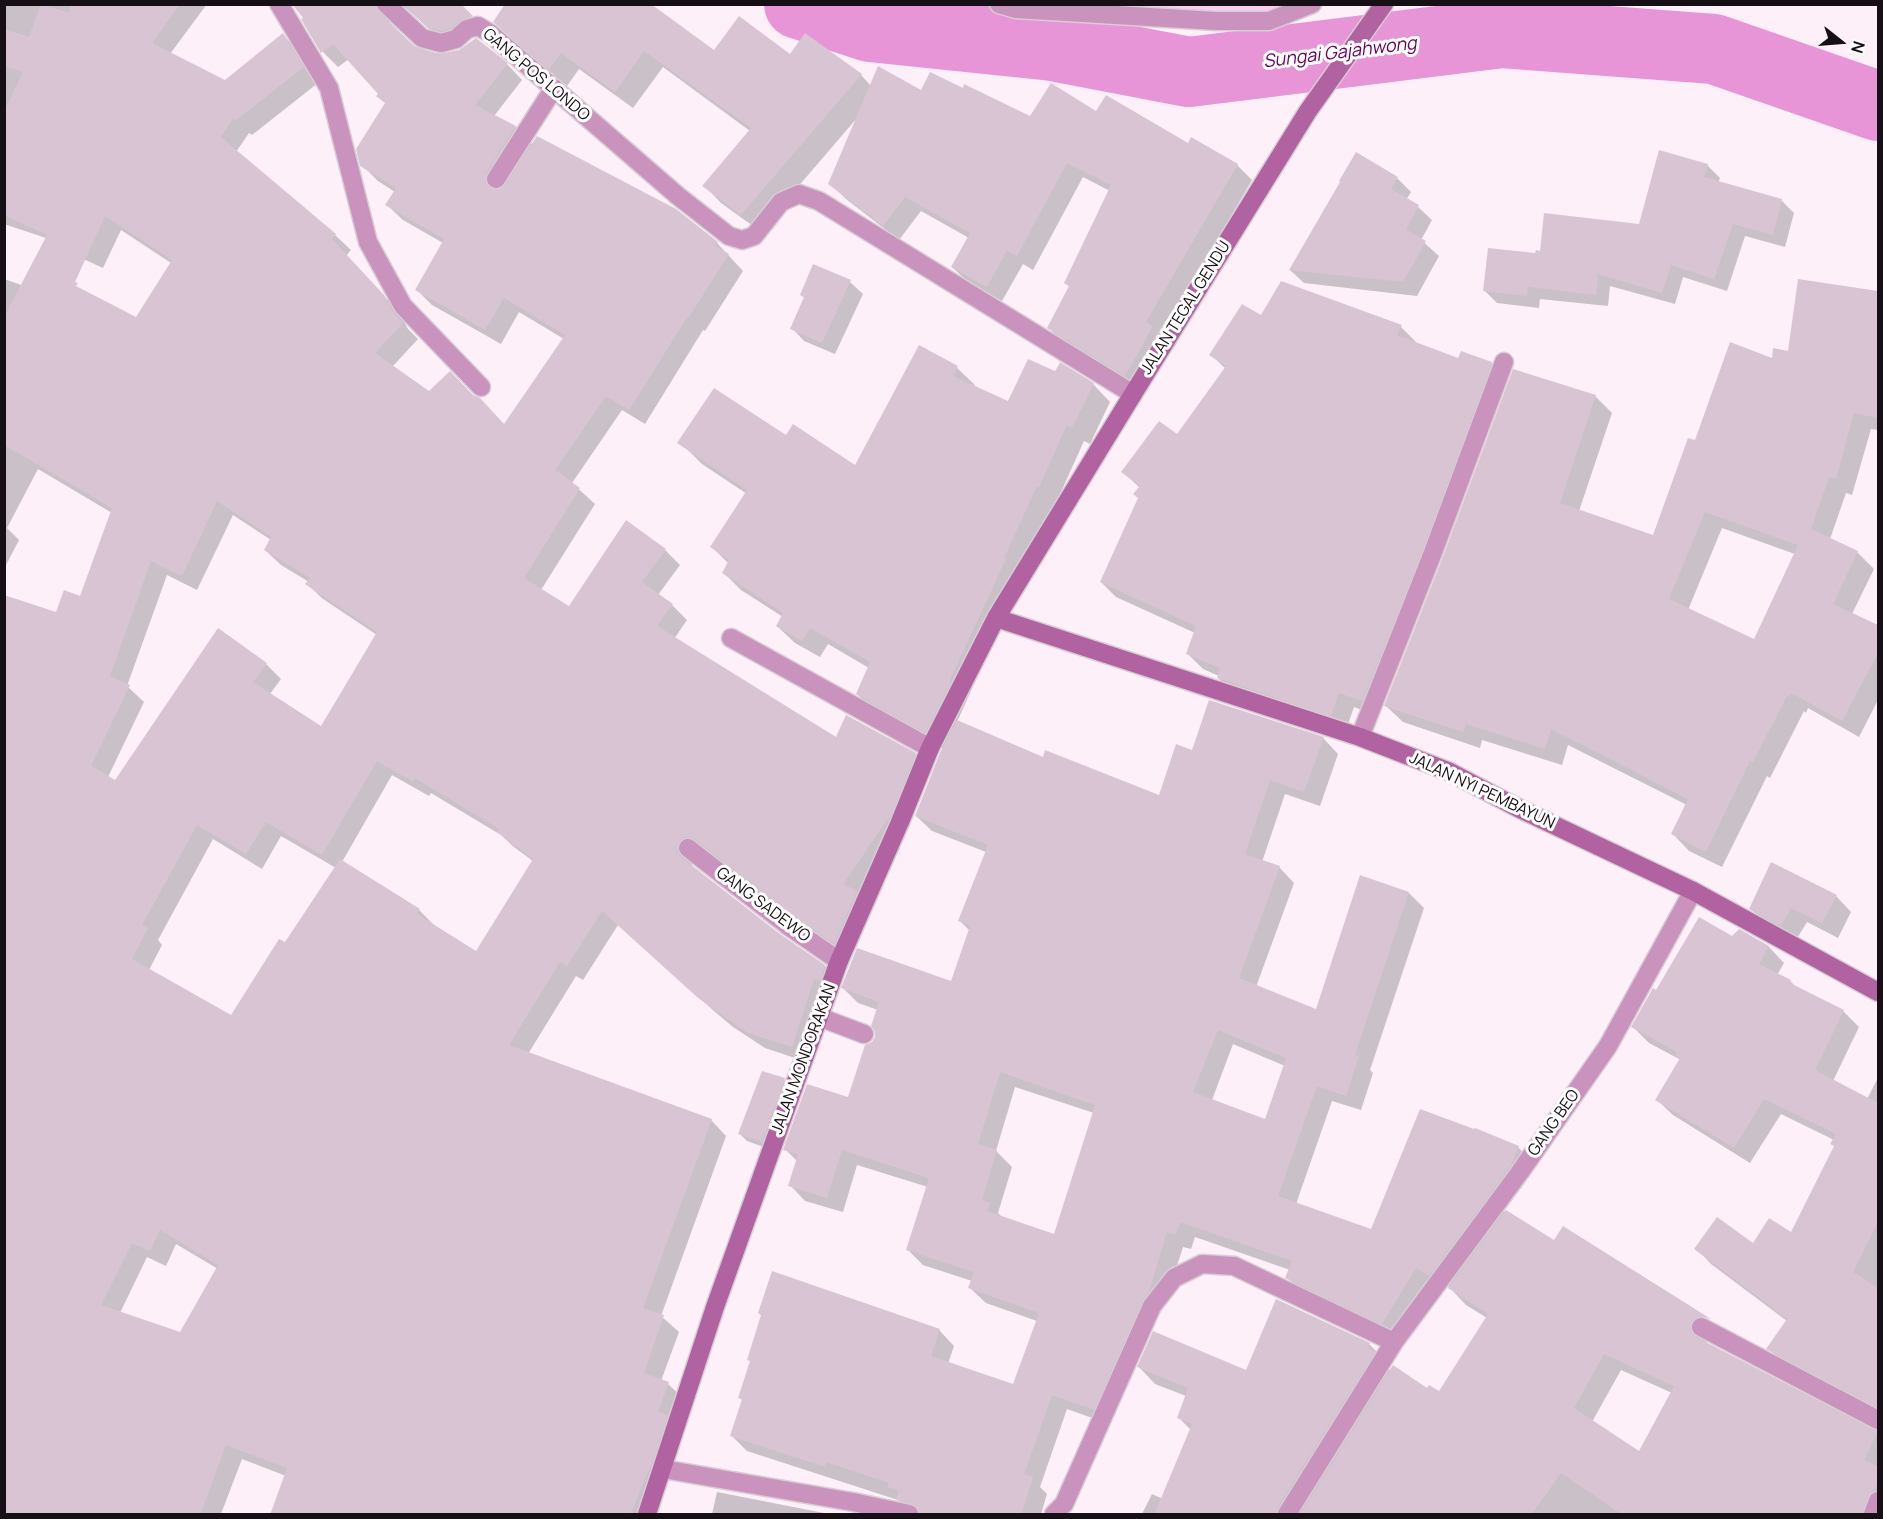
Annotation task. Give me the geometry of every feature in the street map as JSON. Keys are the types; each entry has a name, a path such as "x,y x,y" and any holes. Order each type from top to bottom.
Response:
{"street":[{"path":"279,4 329,88 368,242 403,306 481,387"},
{"name":"GANG POS LONDO","path":"386,4 422,38 441,43 456,39 467,29 478,26 491,34 678,196 729,236 742,240 754,236 781,202 800,194 819,201 1132,394"},
{"path":"999,4 1016,9 1216,21 1269,21 1312,4"},
{"name":"JALAN TEGAL GENDU","path":"996,618 1308,111 1381,8"},
{"path":"496,179 554,88"},
{"path":"1360,737 1432,555 1504,362"},
{"name":"JALAN NYI PEMBAYUN","path":"996,618 1360,737 1450,772 1518,808 1693,891 1878,992"},
{"name":"JALAN MONDORAKAN","path":"647,1515 715,1306 839,961 930,748 996,618"},
{"path":"731,638 930,748"},
{"name":"GANG SADEWO","path":"688,848 787,925 839,961"},
{"name":"GANG BEO","path":"1287,1515 1394,1342 1520,1172 1608,1046 1693,891"},
{"path":"819,1017 864,1034"},
{"path":"1054,1515 1064,1504 1152,1306 1174,1278 1202,1264 1234,1266 1394,1342"},
{"path":"1701,1327 1878,1420"},
{"path":"663,1469 854,1502 909,1515"},
{"path":"1873,1515 1878,1501"}],"shaded area":[{"path":"1018,5 1304,5 1251,18 1115,18 1050,22"}],"building":[{"path":"41,4 69,13 71,4 180,4 152,43 225,80 283,33 304,67 236,120 233,119 221,137 336,234 332,239 384,295 393,312 403,323 375,353 429,391 450,371 504,424 565,335 504,298 485,330 415,290 444,239 385,205 396,188 360,166 356,149 385,103 376,96 378,94 333,44 321,53 301,19 303,18 292,4 375,4 378,12 414,46 438,54 459,50 476,38 508,63 475,105 516,126 486,173 486,184 490,188 496,190 505,185 537,136 676,209 718,242 715,246 729,254 629,410 606,396 555,470 580,488 524,578 569,606 626,520 666,549 642,582 673,604 657,626 836,737 846,715 916,753 892,813 843,884 857,891 834,944 695,839 684,837 677,846 677,852 681,857 780,934 825,965 820,981 814,979 792,1047 748,1033 716,1011 697,997 602,911 567,966 560,962 509,1045 712,1119 643,1308 664,1315 644,1373 669,1382 658,1412 668,1415 652,1463 630,1515 270,1515 287,1468 226,1445 200,1515 4,1515 4,595 56,612 64,590 80,596 112,508 4,445 4,317 47,235 4,215 4,112 23,72 4,66 4,29 29,37","holes":["105,216 172,260 136,317 76,286 78,283 75,282","217,501 271,537 264,550 310,578 305,584 377,632 321,726 253,682 267,663 218,628 115,780 91,766 130,685 110,676 151,561 182,576","377,761 413,782 415,778 499,829 497,832 533,859 476,951 417,914 420,909 340,859 285,942 279,939 231,1015 132,959 148,928 142,925 197,825 246,854 266,822 322,855","160,1230 218,1265 180,1332 101,1305 132,1243 150,1251"]},
{"path":"403,4 461,4 473,16 460,20 450,29 441,31 428,28"},
{"path":"505,4 651,4 714,50 739,16 790,54 805,33 862,74 741,215 702,186 751,128 644,51 615,92 561,53 549,69 493,22"},
{"path":"878,66 921,90 930,72 963,88 964,84 1030,116 1051,83 1096,111 1106,95 1188,143 1191,137 1238,164 1146,322 1153,326 1125,376 1047,328 1069,286 1064,283 1111,185 1067,163 1017,256 1007,250 987,287 951,267 970,233 905,197 883,226 828,184"},
{"path":"1659,150 1708,164 1704,177 1782,199 1773,235 1733,224 1714,279 1671,265 1662,293 1598,274 1596,295 1528,287 1527,296 1483,291 1488,248 1535,253 1536,250 1540,251 1544,213 1639,224"},
{"path":"1356,152 1398,177 1391,189 1419,205 1406,230 1426,241 1403,282 1289,270"},
{"path":"813,264 851,280 822,343 790,329 804,297 800,295"},
{"path":"1798,279 1878,291 1878,418 1854,413 1836,479 1829,477 1811,529 1858,551 1833,604 1878,625 1878,653 1842,721 1791,693 1789,697 1787,696 1753,762 1750,761 1706,852 1671,834 1688,799 1551,729 1545,749 1466,724 1463,732 1384,706 1513,369 1596,395 1560,503 1653,535 1688,438 1695,440 1730,342 1772,358 1773,348 1788,351","holes":["1705,512 1798,545 1754,639 1669,599"]},
{"path":"1281,281 1402,325 1397,335 1458,358 1461,351 1492,362 1422,551 1362,701 1339,693 1331,716 1217,678 1220,668 1186,654 1196,626 1100,582 1138,498 1133,494 1140,486 1121,472 1159,421 1177,434 1226,366 1209,355 1242,304 1261,315"},
{"path":"919,345 958,366 953,376 1008,401 1028,359 1055,371 1060,363 1058,361 1094,383 1072,428 1067,425 1039,487 1037,486 949,682 951,682 925,733 856,694 870,662 810,628 802,641 776,626 783,613 722,573 729,560 710,547 747,490 677,443 714,388 786,435 793,424 855,465"},
{"path":"1209,700 1324,737 1304,792 1270,780 1245,854 1280,866 1239,978 1316,1009 1360,875 1409,892 1355,1055 1359,1056 1346,1096 1317,1086 1278,1196 1371,1229 1420,1109 1519,1146 1511,1165 1429,1276 1416,1268 1382,1324 1285,1278 1292,1261 1180,1222 1176,1235 1167,1232 1149,1292 1142,1301 1094,1410 1052,1395 1024,1474 1033,1477 1021,1515 920,1515 916,1505 896,1500 899,1490 887,1487 889,1483 826,1462 825,1467 730,1436 742,1399 738,1398 761,1315 758,1313 772,1271 940,1329 931,1356 1013,1384 1039,1313 968,1288 974,1272 906,1250 929,1178 842,1150 827,1198 788,1186 798,1154 783,1150 807,1084 848,1097 865,1045 872,1042 875,1037 871,1026 879,1002 841,988 857,948 951,981 970,926 958,921 988,845 915,816 940,753 957,720 1043,757 1045,750 1159,795 1176,744 1192,750","holes":["1218,1030 1286,1058 1265,1119 1193,1092","1000,1072 1095,1105 1054,1234 987,1211 990,1203 982,1200 997,1150 978,1144"]},
{"path":"1771,862 1837,895 1822,923 1791,908 1781,926 1749,909"},
{"path":"1699,917 1732,936 1739,929 1769,946 1759,964 1791,980 1790,983 1844,1010 1815,1070 1878,1103 1878,1222 1853,1272 1878,1288 1878,1408 1766,1349 1787,1319 1694,1249 1717,1217 1753,1243 1769,1218 1791,1232 1834,1146 1830,1144 1836,1134 1764,1099 1734,1148 1655,1100 1680,1058 1675,1055 1677,1052 1631,1027 1653,988 1656,990"},
{"path":"762,1071 785,1078 762,1142 738,1134"},
{"path":"1506,1210 1554,1240 1563,1226 1711,1319 1700,1316 1691,1321 1690,1328 1696,1337 1878,1431 1864,1460 1878,1467 1878,1483 1868,1497 1861,1515 1623,1515 1561,1473 1531,1515 1300,1515 1393,1365 1427,1388 1429,1385 1439,1391 1488,1314 1448,1288","holes":["1604,1354 1674,1386 1639,1451 1574,1408"]},
{"path":"1276,1299 1370,1343 1368,1347 1375,1352 1277,1508 1276,1515 1154,1515 1192,1424 1177,1418 1188,1388 1137,1367 1153,1331 1246,1370"}],"waterway":[{"name":"Sungai Gajahwong","path":"799,4 870,27 1053,46 1189,72 1502,33 1714,49 1878,106"}]}
